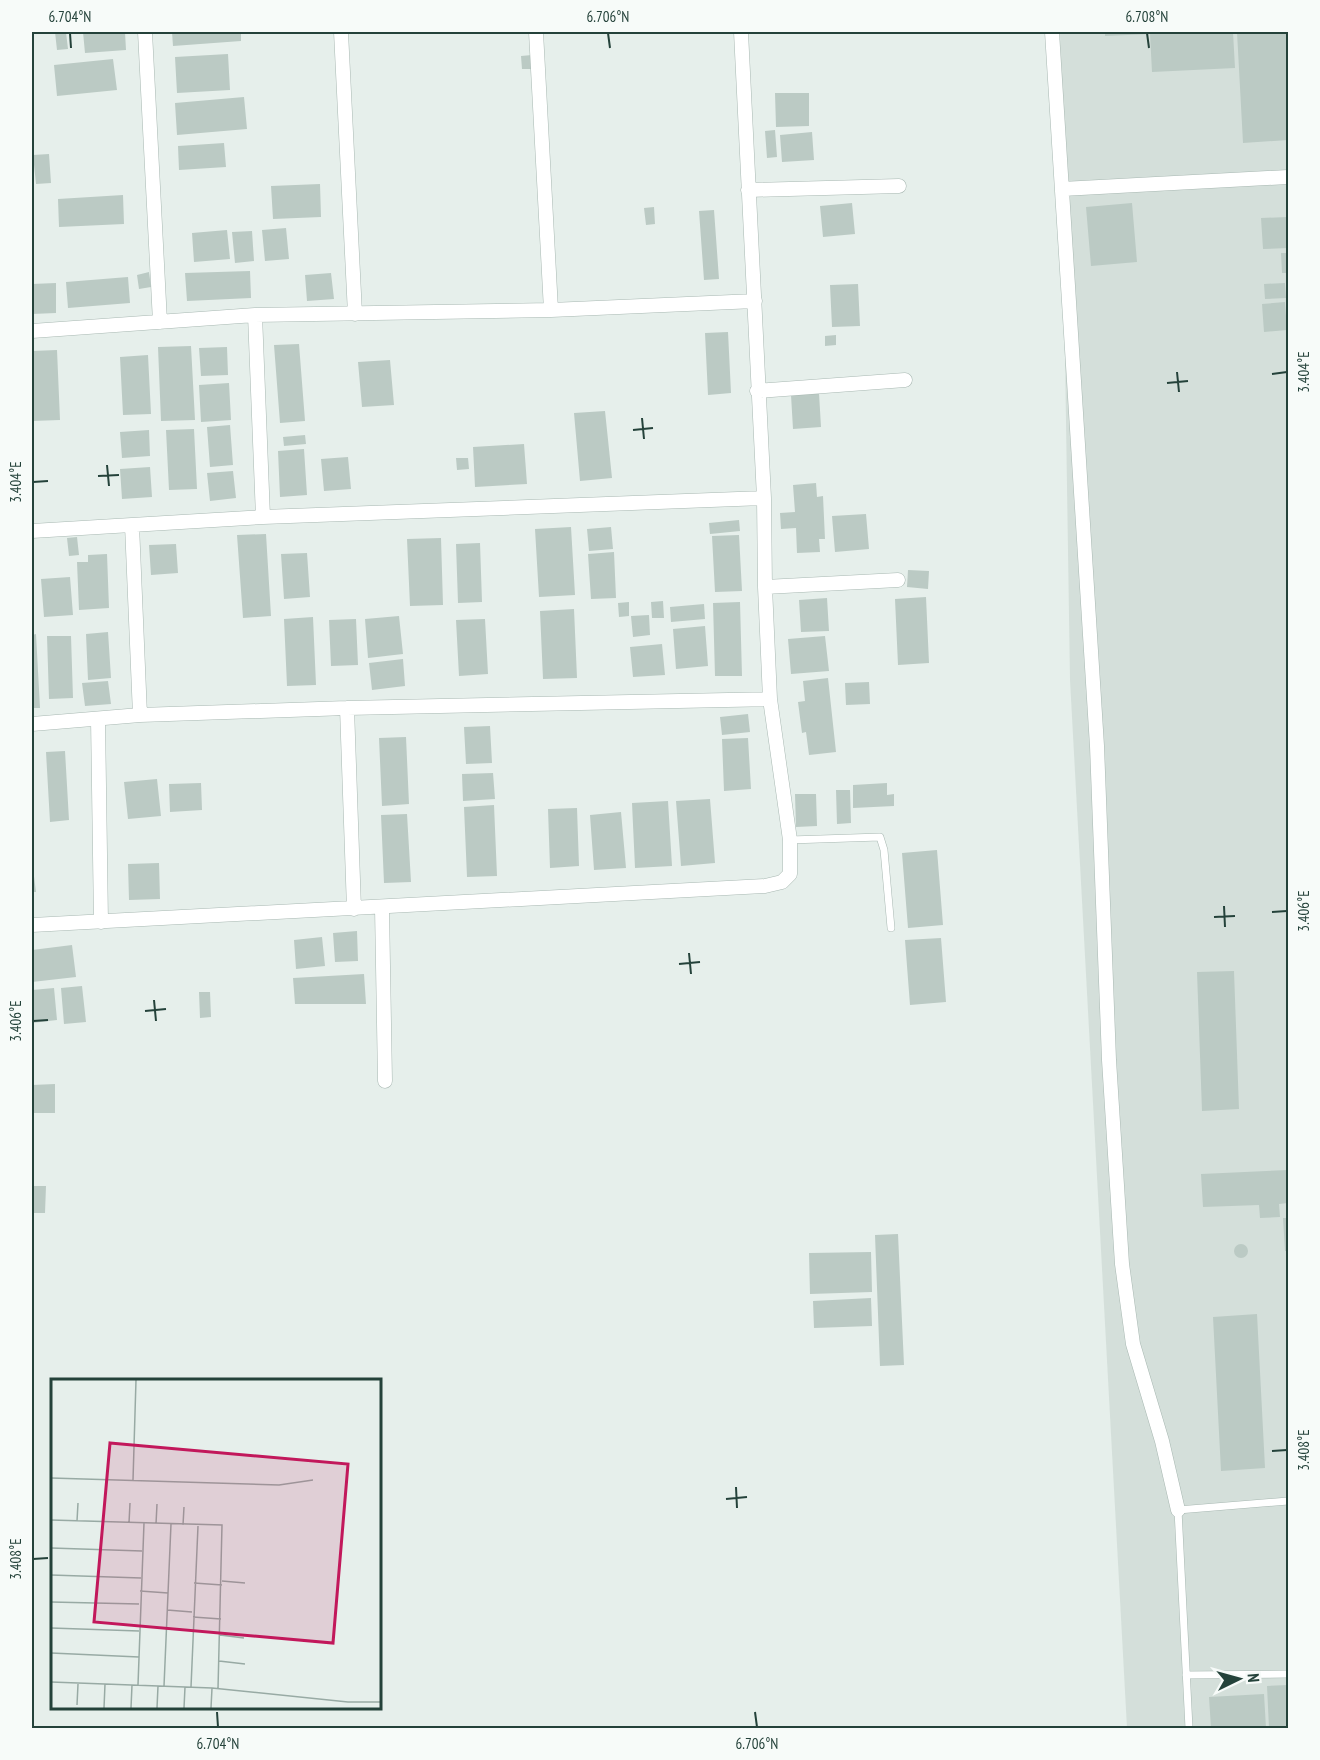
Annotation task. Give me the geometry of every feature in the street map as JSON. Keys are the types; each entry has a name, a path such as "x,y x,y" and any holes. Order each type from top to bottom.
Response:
{"street":[{"path":"145,32 160,322"},
{"path":"341,32 355,314"},
{"path":"536,32 551,310"},
{"path":"32,925 765,886 782,882 790,873 790,840 770,699 764,498 741,32"},
{"path":"1052,32 1097,746 1109,1060 1122,1264 1133,1344 1162,1441 1178,1510"},
{"path":"1062,189 1288,177"},
{"path":"748,190 899,186"},
{"path":"32,331 255,315 551,310 755,301"},
{"path":"255,315 263,517"},
{"path":"757,391 905,380"},
{"path":"32,531 263,517 764,498"},
{"path":"132,525 140,715"},
{"path":"765,587 898,580"},
{"path":"32,724 140,715 770,699"},
{"path":"347,708 354,909"},
{"path":"98,719 101,922"},
{"path":"382,908 386,1081"}],"lane":[{"path":"790,840 880,837 884,850 891,928"},
{"path":"1189,1728 1178,1510 1288,1501"},
{"path":"1186,1675 1288,1674"}],"shaded area":[{"path":"1060,32 1288,32 1288,1728 1127,1728 1070,680"}],"building":[{"path":"55,32 66,32 68,49 57,50"},
{"path":"83,32 125,32 126,50 85,53"},
{"path":"172,32 241,32 241,41 173,46"},
{"path":"1105,32 1233,32 1235,68 1152,72 1150,34 1105,36"},
{"path":"1237,32 1288,32 1288,140 1243,143"},
{"path":"228,54 230,90 177,93 175,57"},
{"path":"532,55 532,69 522,69 521,56"},
{"path":"113,59 117,90 57,96 54,65"},
{"path":"775,93 809,93 809,126 776,127"},
{"path":"244,97 247,129 177,135 175,103"},
{"path":"775,130 777,157 767,158 765,131"},
{"path":"812,132 814,160 782,162 780,135"},
{"path":"224,143 226,167 179,170 178,146"},
{"path":"49,154 51,183 36,184 33,155"},
{"path":"320,184 321,217 273,219 271,186"},
{"path":"123,195 124,224 59,227 58,199"},
{"path":"852,203 855,234 823,237 820,206"},
{"path":"1132,203 1137,262 1091,266 1086,207"},
{"path":"654,207 655,224 646,225 644,208"},
{"path":"714,210 719,279 704,280 699,211"},
{"path":"1288,217 1288,248 1263,249 1261,218"},
{"path":"286,228 289,259 265,261 262,230"},
{"path":"227,230 230,259 194,262 192,233"},
{"path":"252,231 254,261 235,263 232,232"},
{"path":"1281,253 1288,253 1288,273 1282,273"},
{"path":"250,271 251,298 187,301 185,273"},
{"path":"149,272 151,287 139,289 137,275"},
{"path":"331,273 334,299 307,301 305,275"},
{"path":"128,277 130,303 68,308 66,282"},
{"path":"56,283 56,313 32,314 32,284"},
{"path":"1285,283 1286,298 1265,299 1264,284"},
{"path":"858,284 860,326 832,327 830,285"},
{"path":"1285,302 1287,330 1264,332 1262,304"},
{"path":"728,332 731,393 708,395 705,333"},
{"path":"836,335 836,345 825,346 825,336"},
{"path":"299,344 305,421 280,423 274,345"},
{"path":"191,346 195,420 161,421 158,347"},
{"path":"227,347 228,375 201,376 199,348"},
{"path":"57,350 60,420 32,421 32,351"},
{"path":"148,355 151,414 123,415 120,357"},
{"path":"390,360 394,405 362,407 358,362"},
{"path":"229,383 231,420 201,422 199,385"},
{"path":"819,393 821,427 793,429 791,395"},
{"path":"605,411 612,478 580,481 574,413"},
{"path":"230,425 233,465 210,467 207,427"},
{"path":"194,429 197,489 169,490 166,430"},
{"path":"149,430 150,456 122,458 120,432"},
{"path":"305,435 306,444 284,446 283,437"},
{"path":"524,444 527,484 475,487 473,447"},
{"path":"304,449 307,495 280,497 278,451"},
{"path":"348,457 351,489 324,491 321,459"},
{"path":"456,458 468,458 469,469 457,470"},
{"path":"150,467 152,497 122,499 120,469"},
{"path":"233,471 236,498 210,501 207,473"},
{"path":"816,483 817,497 823,496 825,539 819,539 820,552 797,553 796,528 781,529 780,513 795,512 793,485"},
{"path":"866,514 869,549 835,552 832,516"},
{"path":"739,520 740,531 710,534 709,523"},
{"path":"571,527 575,595 539,597 535,529"},
{"path":"611,527 613,549 589,551 587,529"},
{"path":"266,534 271,616 243,618 237,535"},
{"path":"739,535 742,591 715,592 712,536"},
{"path":"77,537 79,555 69,556 67,538"},
{"path":"441,538 443,605 410,606 407,539"},
{"path":"480,543 482,602 458,603 456,544"},
{"path":"176,544 178,573 151,575 149,545"},
{"path":"614,552 616,598 591,599 588,554"},
{"path":"307,553 310,597 284,599 281,554"},
{"path":"107,554 109,608 79,610 77,562 88,562 88,555"},
{"path":"908,570 929,571 928,589 907,587"},
{"path":"70,577 73,615 44,617 41,579"},
{"path":"926,597 929,663 898,665 895,599"},
{"path":"827,598 829,631 801,632 799,600"},
{"path":"663,601 664,618 652,618 651,602"},
{"path":"629,602 629,616 619,617 618,603"},
{"path":"740,602 742,676 715,676 713,603"},
{"path":"704,604 705,619 671,622 670,607"},
{"path":"574,609 577,678 543,679 540,611"},
{"path":"649,615 650,635 633,637 631,616"},
{"path":"399,616 403,654 368,658 365,619"},
{"path":"313,617 316,685 287,686 284,619"},
{"path":"356,619 358,665 331,666 329,620"},
{"path":"485,619 488,674 459,676 456,620"},
{"path":"705,626 708,666 676,669 673,629"},
{"path":"108,632 111,678 88,680 86,634"},
{"path":"36,634 40,708 32,708 32,635"},
{"path":"47,636 71,636 73,698 49,699"},
{"path":"825,636 829,671 791,674 788,639"},
{"path":"662,644 665,675 633,677 630,647"},
{"path":"403,659 405,686 372,690 369,663"},
{"path":"828,678 836,752 809,755 806,732 802,733 798,702 805,701 803,681"},
{"path":"108,681 111,704 85,706 82,683"},
{"path":"869,682 870,704 846,705 845,683"},
{"path":"748,714 750,732 722,735 720,717"},
{"path":"490,726 492,763 466,764 464,727"},
{"path":"406,737 409,804 382,806 379,738"},
{"path":"748,738 751,789 724,791 722,739"},
{"path":"65,751 69,820 50,822 46,752"},
{"path":"493,773 495,799 463,801 462,774"},
{"path":"157,779 161,816 128,819 124,782"},
{"path":"201,783 202,810 170,812 169,784"},
{"path":"887,783 887,795 894,794 894,806 853,808 853,785"},
{"path":"836,790 850,790 851,823 837,824"},
{"path":"795,794 816,794 817,826 796,827"},
{"path":"710,799 715,863 681,866 676,801"},
{"path":"668,801 672,866 635,868 632,803"},
{"path":"494,805 497,876 467,877 464,807"},
{"path":"577,808 579,866 550,868 548,809"},
{"path":"621,812 626,868 594,870 590,815"},
{"path":"407,814 411,882 384,883 381,815"},
{"path":"937,850 943,925 908,928 902,853"},
{"path":"32,861 36,892 32,892"},
{"path":"159,863 160,899 129,900 128,864"},
{"path":"357,931 358,961 335,962 333,933"},
{"path":"322,937 325,966 296,969 294,940"},
{"path":"941,938 946,1002 910,1005 905,940"},
{"path":"72,945 76,977 32,982 32,950"},
{"path":"1234,971 1239,1109 1202,1111 1197,972"},
{"path":"364,974 366,1004 295,1004 293,978"},
{"path":"82,986 86,1022 64,1024 61,988"},
{"path":"54,988 57,1020 32,1023 32,990"},
{"path":"199,992 210,992 211,1017 200,1018"},
{"path":"55,1084 55,1113 32,1113 32,1085"},
{"path":"1288,1170 1288,1203 1279,1204 1280,1217 1260,1218 1259,1205 1203,1207 1201,1174"},
{"path":"32,1186 46,1186 45,1213 32,1213"},
{"path":"1283,1218 1288,1218 1288,1251 1285,1251"},
{"path":"898,1234 904,1365 880,1366 875,1235"},
{"path":"1238,1244 1244,1244 1248,1251 1244,1258 1238,1258 1234,1254 1234,1248"},
{"path":"871,1252 872,1292 810,1294 809,1253"},
{"path":"871,1298 872,1326 814,1328 813,1301"},
{"path":"1257,1314 1265,1468 1221,1471 1213,1317"},
{"path":"1288,1685 1288,1728 1269,1728 1267,1686"},
{"path":"1264,1694 1266,1728 1211,1728 1209,1697"}]}
